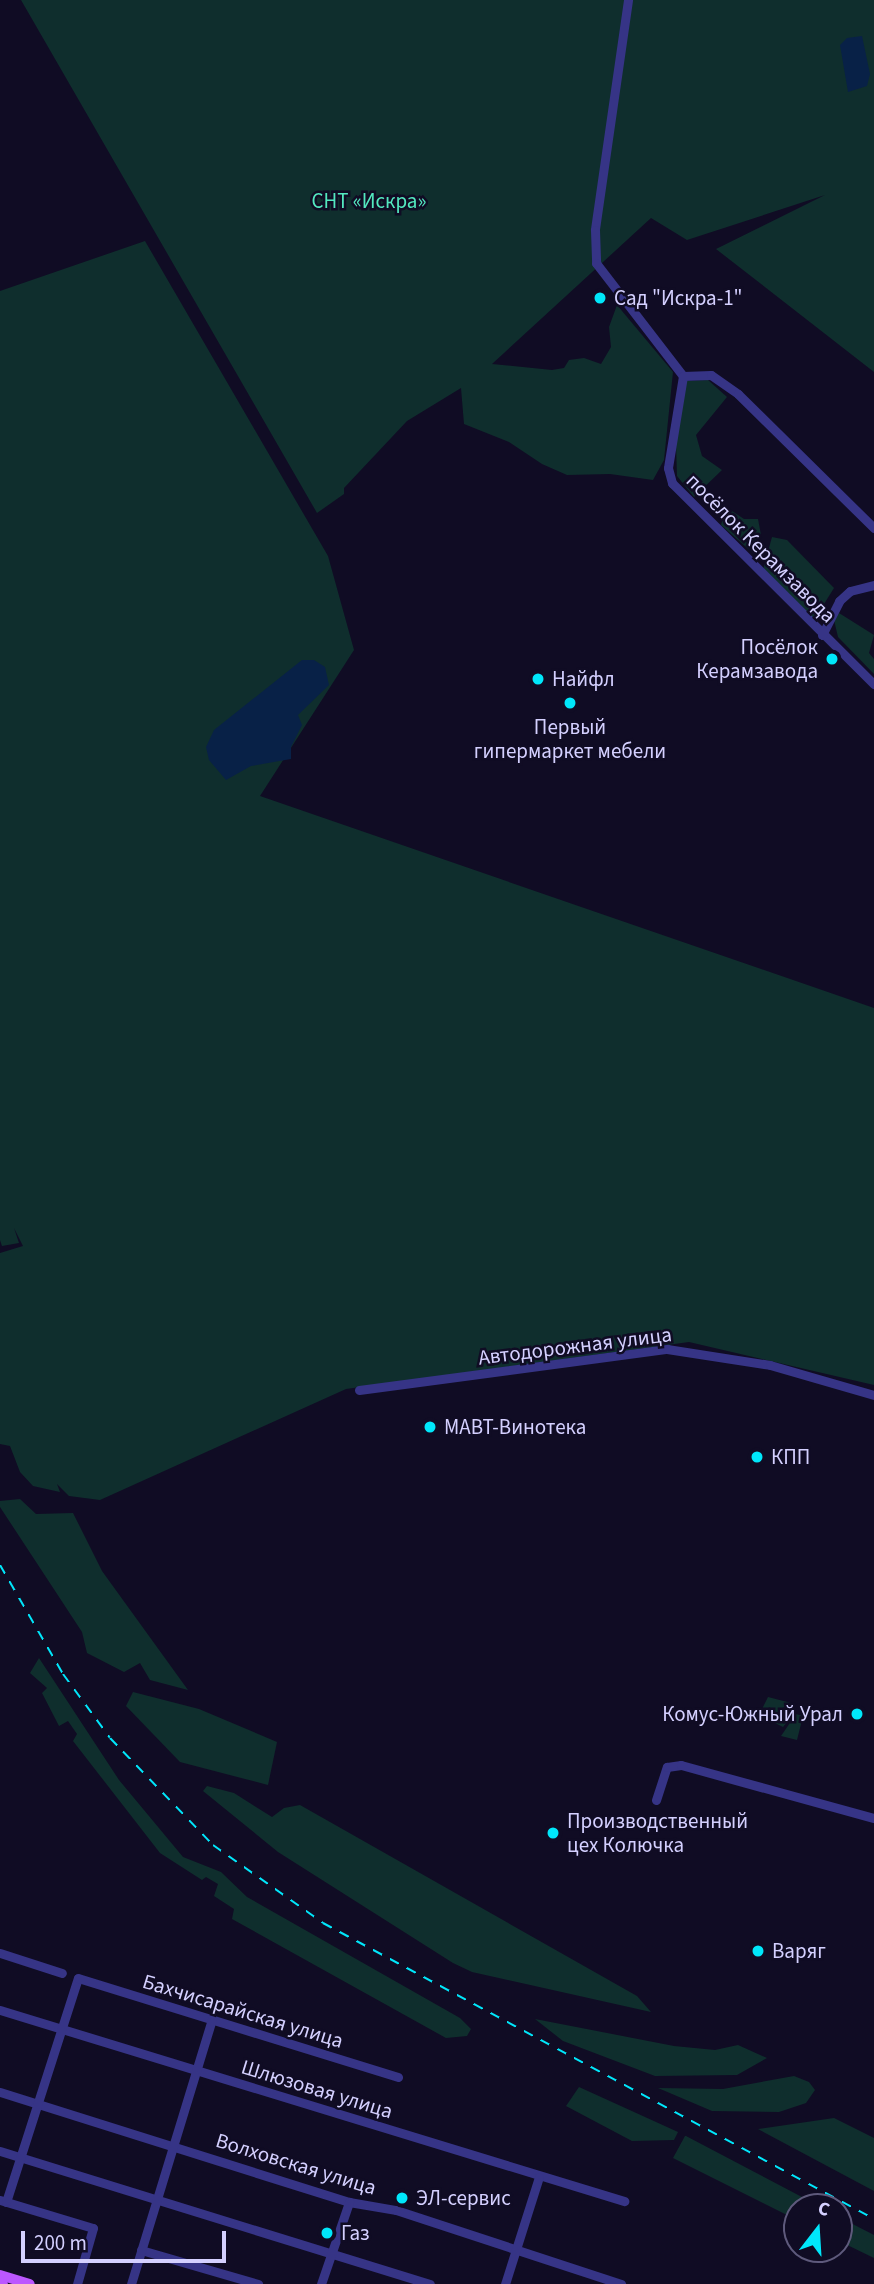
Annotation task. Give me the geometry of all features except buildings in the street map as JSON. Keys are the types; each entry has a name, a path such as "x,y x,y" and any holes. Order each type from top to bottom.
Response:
{"main road":[{"path":"0,2275 30,2284"}],"street":[{"path":"628,0 604,194 595,230 596,263 682,376 711,375 738,394 874,528"},
{"name":"посёлок Керамзавода","path":"682,376 668,468 672,483 874,684"},
{"path":"822,635 839,601 850,591 874,584"},
{"name":"Автодорожная улица","path":"359,1390 667,1349 770,1365 874,1395"},
{"path":"656,1800 667,1767 681,1765 874,1818"},
{"path":"0,1953 62,1973"},
{"name":"Бахчисарайская улица","path":"63,2029 78,1978 398,2077"},
{"name":"Шлюзовая улица","path":"0,2010 624,2201"},
{"path":"131,2284 194,2069 212,2019"},
{"path":"63,2029 3,2201 93,2228 77,2284"},
{"name":"Волховская улица","path":"0,2092 172,2144 349,2202 396,2210 621,2284"},
{"path":"0,2151 430,2284"},
{"path":"505,2284 540,2177"},
{"path":"321,2284 349,2202"},
{"path":"141,2250 258,2284"}],"green space":[{"name":"СНТ «Искра»","path":"21,0 874,0 874,372 716,249 825,195 687,240 651,218 492,364 552,370 564,368 569,360 584,358 601,364 611,347 609,327 617,305 673,372 664,460 653,480 610,474 567,475 542,464 509,442 464,424 461,388 407,421 344,488 344,494 317,513"},
{"path":"145,241 328,556 354,650 260,796 874,1008 874,1385 689,1342 346,1389 100,1500 69,1496 57,1484 60,1492 33,1486 20,1472 10,1446 0,1444 0,1253 23,1246 14,1228 19,1243 2,1246 0,1240 0,291"},
{"path":"708,380 727,397 696,435 702,456 722,470 694,497 677,476 676,445 686,381"},
{"path":"726,507 744,519 758,519 761,535 754,554 721,525"},
{"path":"772,537 787,540 834,588 814,620 763,570"},
{"path":"839,613 874,635 869,653 874,659 874,674 838,637 834,620"},
{"path":"20,1499 36,1514 73,1513 102,1571 188,1690 150,1680 140,1663 124,1672 87,1653 82,1632 0,1507 0,1501"},
{"path":"39,1658 119,1780 183,1857 221,1872 247,1897 460,2018 471,2029 467,2036 446,2038 232,1919 234,1909 214,1896 218,1884 206,1877 202,1880 160,1853 73,1741 77,1734 68,1721 59,1726 42,1693 47,1688 30,1673"},
{"path":"133,1692 199,1709 277,1742 268,1785 180,1762 126,1706"},
{"path":"768,1697 795,1704 789,1719 779,1715 778,1720 788,1721 783,1727 759,1715"},
{"path":"796,1714 803,1716 797,1740 781,1736"},
{"path":"207,1786 234,1793 272,1817 284,1808 300,1805 637,1996 651,2012 472,1972 453,1963 278,1852 203,1791"},
{"path":"535,2019 674,2046 715,2050 738,2045 767,2058 737,2075 655,2076 563,2041"},
{"path":"794,2076 809,2082 815,2090 806,2103 779,2112 712,2111 658,2088 723,2089"},
{"path":"579,2087 678,2132 674,2140 632,2141 566,2106"},
{"path":"834,2118 874,2138 874,2191 758,2129"},
{"path":"685,2136 794,2193 783,2193 783,2213 673,2158"},
{"path":"853,2224 874,2235 874,2258 853,2248"}],"water":[{"path":"862,36 870,74 867,86 848,92 840,45 847,38"},
{"path":"302,660 314,660 325,667 329,685 298,715 302,725 291,747 291,759 251,766 226,780 209,760 206,747 214,730"}],"railway":[{"path":"0,1565 63,1674 110,1738 213,1845 323,1923 874,2219"}],"place":[{"name":"Сад \"Искра-1\"","path":"600,298"},
{"name":"Посёлок Керамзавода","path":"832,659"},
{"name":"Найфл","path":"538,679"},
{"name":"Первый гипермаркет мебели","path":"570,703"},
{"name":"МАВТ-Винотека","path":"430,1427"},
{"name":"КПП","path":"757,1457"},
{"name":"Комус-Южный Урал","path":"857,1714"},
{"name":"Производственный цех Колючка","path":"553,1833"},
{"name":"Варяг","path":"758,1951"},
{"name":"ЭЛ-сервис","path":"402,2198"},
{"name":"Газ","path":"327,2233"}]}
